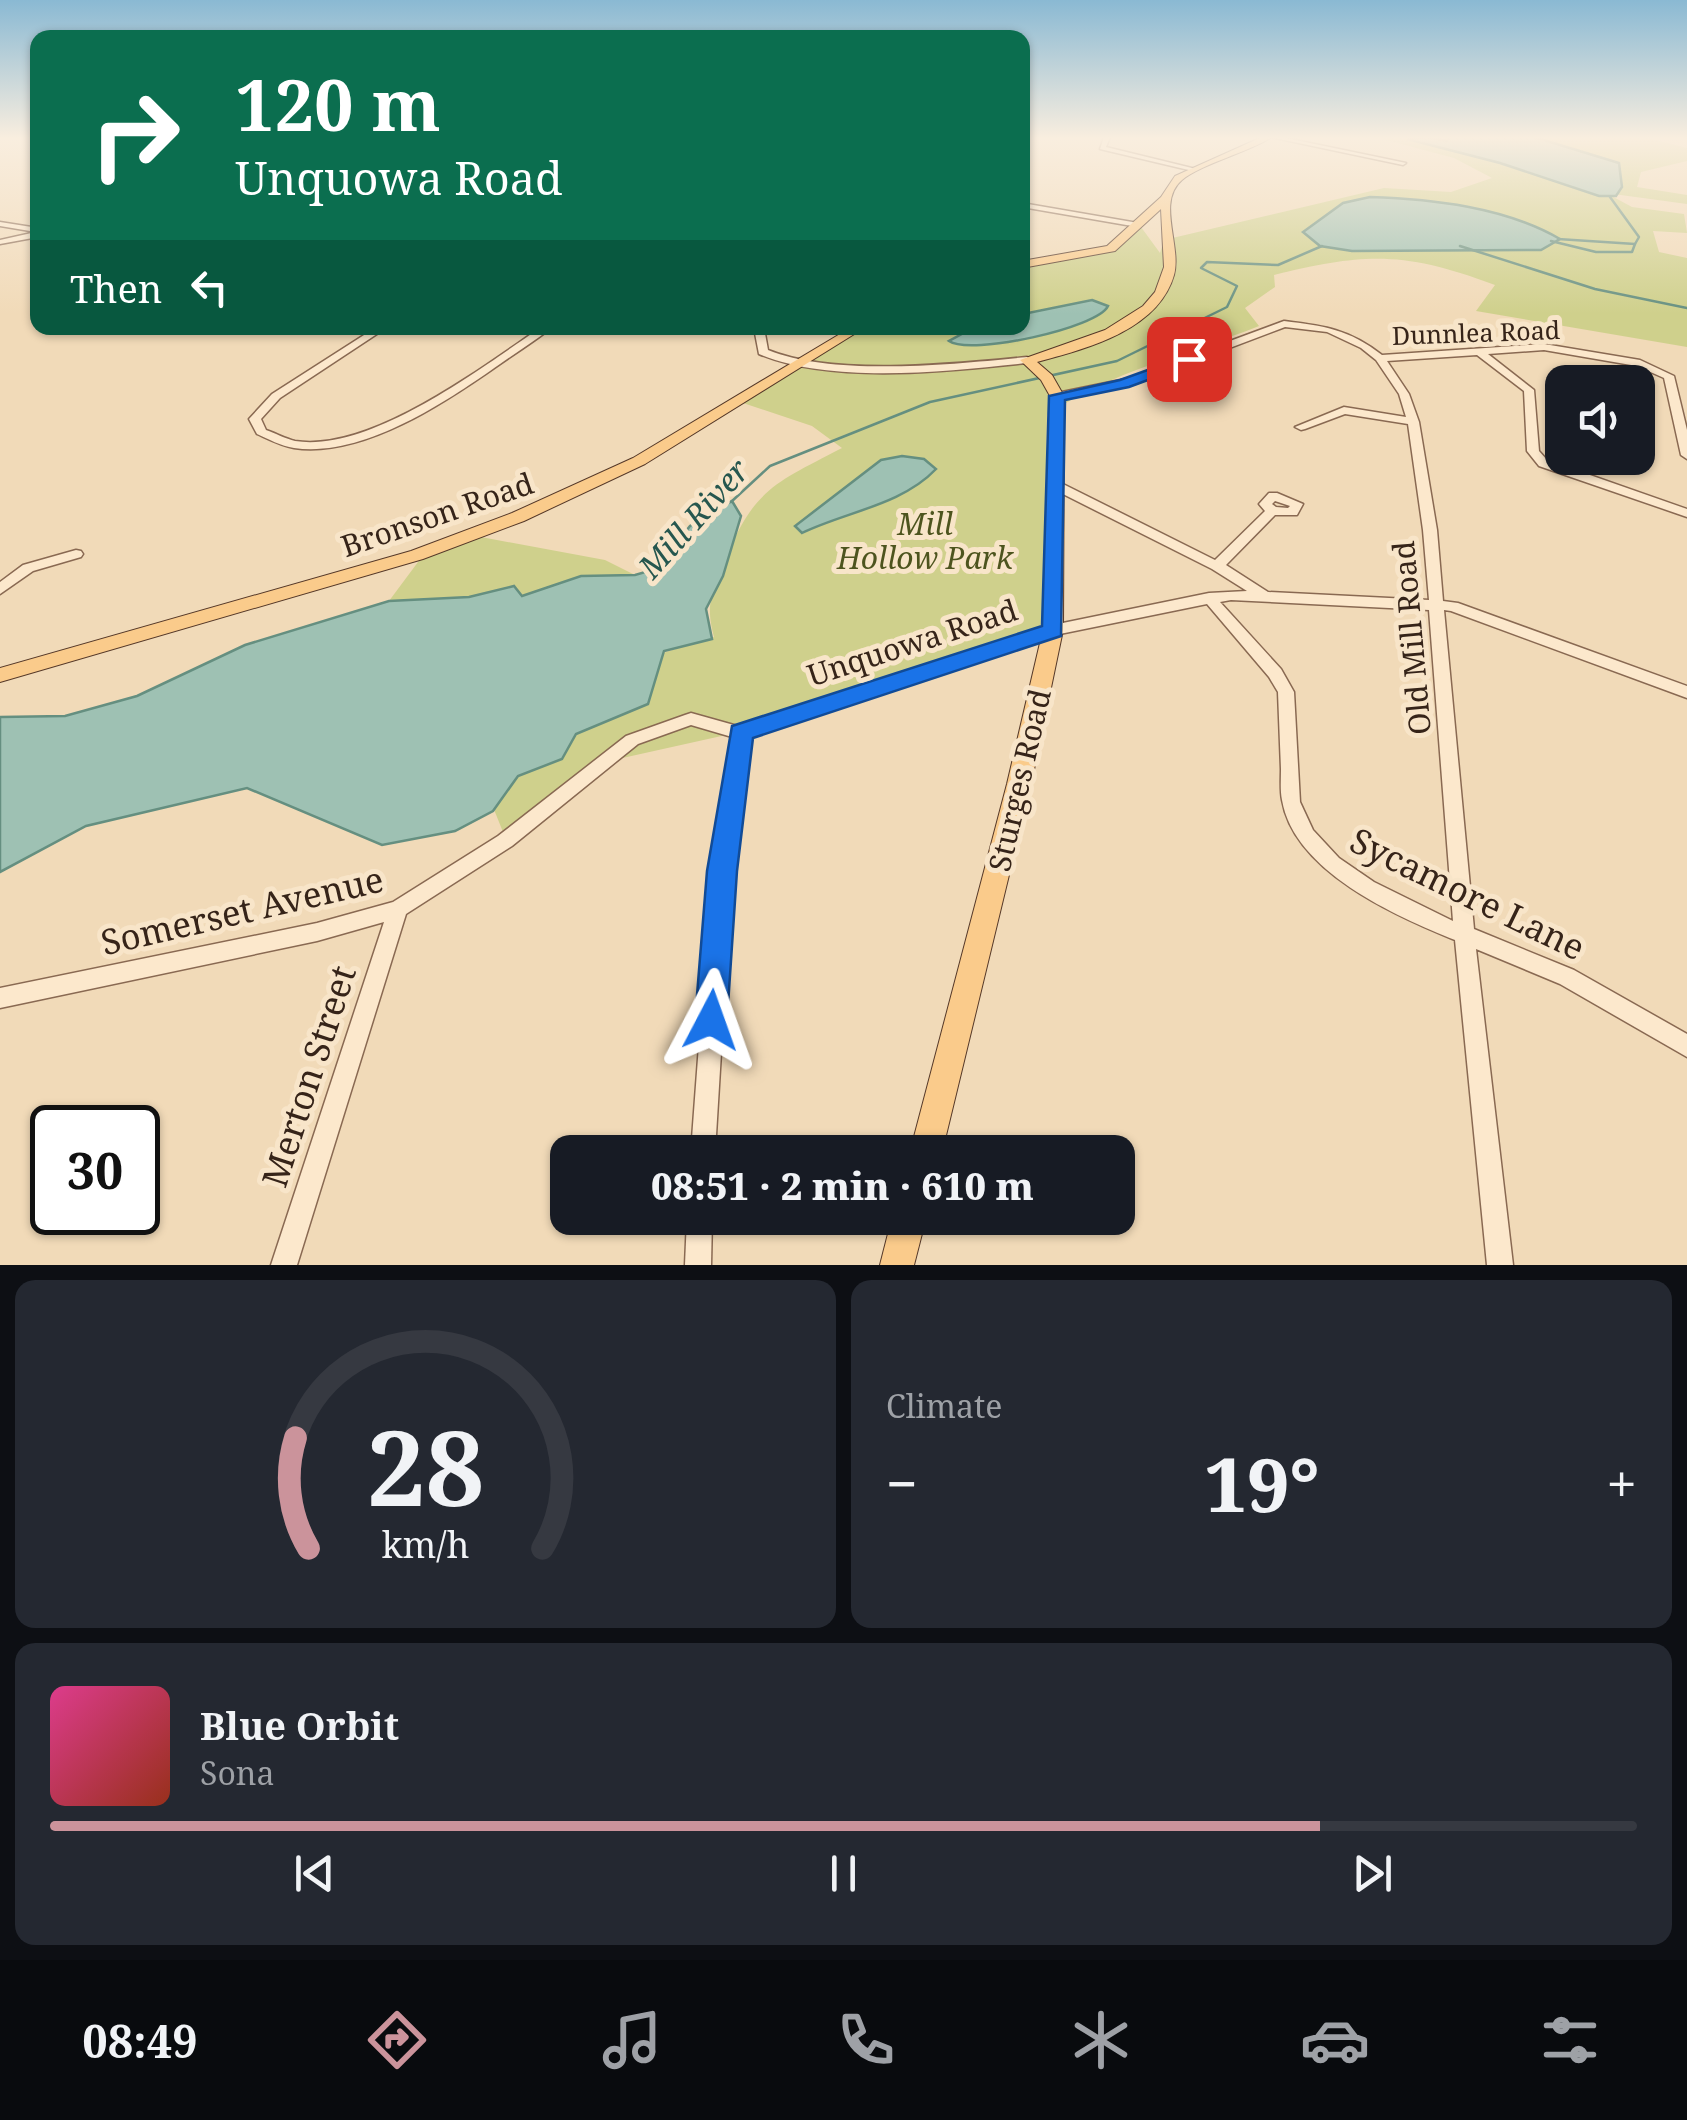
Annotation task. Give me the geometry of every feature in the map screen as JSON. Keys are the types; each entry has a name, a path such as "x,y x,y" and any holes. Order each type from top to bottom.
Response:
{"main road":[{"path":"1030,264 1111,249 1167,196"},
{"path":"1057,394 1032,363 1132,319 1161,295 1170,274 1165,199"},
{"name":"Bronson Road","path":"0,675 400,560 518,517 611,477 846,335"},
{"name":"Sturges Road","path":"930,1135 1011,818 1053,630 1057,394"},
{"path":"897,1265 905,1235"}],"street":[{"path":"1030,206 1138,225"},
{"path":"0,224 30,230"},
{"path":"0,242 30,234"},
{"name":"Old Mill Road","path":"1057,394 1133,381 1279,324 1336,331 1380,358 1404,394 1413,422 1436,602 1464,932 1500,1265"},
{"path":"370,335 276,396 256,419 261,432 278,441 307,444 384,427 428,406 535,335"},
{"path":"761,335 763,352 794,365 1032,363"},
{"name":"Dunnlea Road","path":"1380,358 1551,348 1661,370 1669,376 1687,455"},
{"path":"1481,353 1530,390 1534,451 1543,463 1687,513"},
{"path":"1301,427 1344,410 1413,422"},
{"path":"1053,484 1218,566 1262,594"},
{"path":"1218,566 1272,511"},
{"path":"0,589 28,568 76,554"},
{"name":"Unquowa Road","path":"741,733 1053,630 1209,598 1262,594 1436,602 1490,616 1687,692"},
{"name":"Sycamore Lane","path":"1209,598 1275,672 1286,692 1292,802 1306,839 1345,874 1565,976 1687,1046"},
{"name":"Somerset Avenue","path":"0,998 317,932 398,909 505,841 632,740 691,719 741,733"},
{"path":"705,1135 722,871 741,733"},
{"name":"Merton Street","path":"284,1265 398,909"},
{"path":"698,1265 699,1235"}],"green space":[{"name":"Mill Hollow Park","path":"1350,196 1612,196 1632,207 1684,214 1687,233 1653,231 1659,252 1687,258 1687,347 1476,311 1495,285 1410,261 1361,259 1274,275 1275,287 1245,308 1259,326 1123,375 1047,415 1043,622 1036,631 762,727 591,765 503,832 493,807 518,776 558,761 577,732 663,653 714,637 711,599 745,519 756,503 783,480 842,448 812,426 740,402 851,335 1030,335 1030,266 1110,249 1141,227 1160,253 1164,240"},
{"path":"1628,196 1687,196 1687,204"},
{"path":"481,537 605,560 635,575 581,576 522,596 514,586 469,597 389,601 421,558"}],"shaded area":[{"path":"1370,197 1492,212 1560,239 1541,250 1352,251 1320,246 1303,232 1343,203"},
{"path":"1092,300 1108,306 1082,323 1033,337 981,345 949,341 960,335 1030,335 1030,313"},
{"path":"902,456 924,459 936,469 890,500 802,533 795,526 881,460"},
{"path":"732,501 741,516 723,576 706,609 712,639 664,651 648,704 576,734 562,759 518,776 493,811 455,831 382,845 247,788 86,826 0,872 0,717 65,716 137,696 245,645 389,601 469,597 514,586 522,596 581,576 635,575 656,569 690,526"}],"waterway":[{"name":"Mill River","path":"1610,197 1639,237 1635,244"},
{"name":"Mill River","path":"1558,239 1635,244"},
{"path":"1551,241 1596,252 1632,252 1635,244"},
{"name":"Mill River","path":"731,502 770,466 930,402 1117,361 1227,307 1237,286 1201,268 1207,262 1278,265 1322,246"},
{"path":"1460,246 1595,289 1687,308"}],"route":[{"path":"711,1020 722,871 741,733 1053,630 1057,396 1124,384 1189,359"}]}
